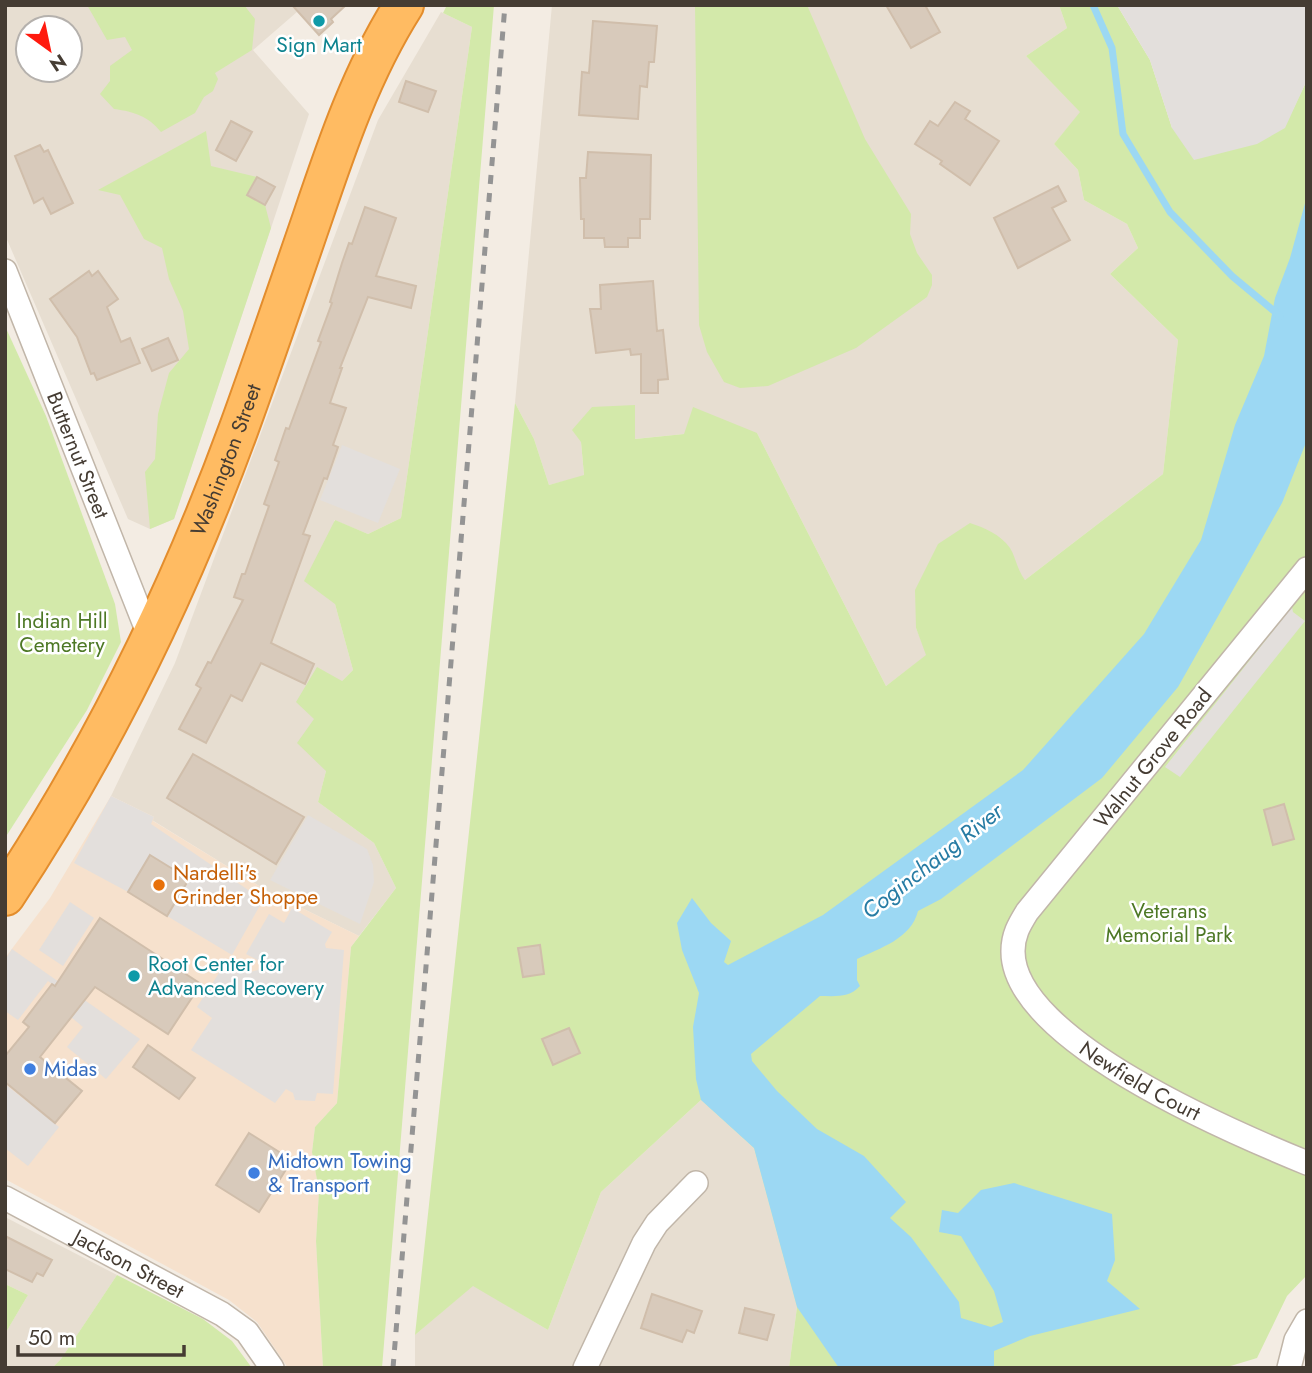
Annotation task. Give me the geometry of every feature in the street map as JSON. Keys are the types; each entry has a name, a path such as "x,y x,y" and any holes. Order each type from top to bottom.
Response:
{"highway":[{"name":"Washington Street","path":"5,896 41,840 116,708 151,640 207,512 235,439 356,99 404,5"}],"street":[{"name":"Butternut Street","path":"5,271 151,640"},
{"name":"Walnut Grove Road","path":"1012,954 1014,933 1027,912 1307,569"},
{"name":"Newfield Court","path":"1012,954 1020,980 1032,1001 1052,1022 1080,1044 1113,1067 1204,1117 1307,1163"},
{"path":"584,1368 644,1243 663,1216 696,1184"},
{"name":"Jackson Street","path":"5,1198 222,1314 247,1332 272,1368"},
{"path":"1289,1368 1296,1340 1307,1321"}],"shaded area":[{"path":"5,5 305,5 253,50 309,114 174,519 150,529 128,519 5,235"},
{"path":"552,5 1059,5 1067,28 1026,56 1081,112 1054,144 1078,170 1084,200 1127,224 1138,248 1110,274 1178,340 1163,474 1025,580 1016,569 1010,549 916,628 927,655 886,686 757,433 684,434 581,442 584,476 549,485 534,439 515,403"},
{"path":"1117,5 1307,5 1307,80 1285,128 1257,144 1194,160 1172,128 1150,60"},
{"path":"441,12 472,27 401,518 368,534 334,520 335,604 353,670 315,719 326,771 318,802 374,843 396,888 359,936 269,892 152,820 154,817 111,796 175,663 378,120"},
{"path":"342,445 400,469 378,523 320,500"},
{"path":"1292,607 1293,612 1305,621 1180,777 1165,767"},
{"path":"111,796 154,817 153,821 269,892 359,936 351,947 337,1103 315,1127 312,1151 319,1191 316,1241 323,1368 288,1368 257,1322 229,1300 5,1179 5,958 50,898"},
{"path":"111,796 154,817 151,824 263,900 232,955 167,916 189,879 151,855 128,892 74,863"},
{"path":"308,815 367,849 373,865 374,882 360,924 270,880"},
{"path":"70,902 94,918 63,966 39,950"},
{"path":"292,908 332,932 325,944 326,948 344,950 333,1094 317,1093 315,1101 295,1100 293,1093 286,1089 275,1103 191,1050 212,1018 197,1007 228,959 250,972 258,970 261,962 246,954 269,914 284,923"},
{"path":"12,949 140,1039 106,1079 67,1047 83,1027 71,1017 80,1006 48,981 18,1020 5,1011 5,960"},
{"path":"5,1084 59,1127 28,1166 5,1148"},
{"path":"701,1100 754,1148 797,1307 789,1368 415,1368 415,1335 473,1285 548,1330 601,1192"},
{"path":"5,1217 117,1275 61,1359 52,1368 5,1368 5,1334 28,1295 5,1284"}],"green space":[{"path":"87,5 244,5 255,19 252,50 215,73 218,79 213,91 204,97 195,113 161,132 140,116 114,109 100,94 110,81 110,66 132,50 125,37 107,40"},
{"path":"447,5 494,5 382,1368 323,1368 316,1241 319,1191 312,1152 315,1127 337,1103 351,947 396,888 374,843 318,802 326,771 297,743 314,719 296,702 317,667 342,681 353,670 335,604 304,581 335,520 368,534 401,518 472,27 443,13"},
{"path":"695,5 807,5 865,139 911,214 910,234 917,253 932,275 932,285 927,297 856,348 768,386 740,388 724,382 707,352 699,325"},
{"name":"Veterans Memorial Park","path":"1059,5 1117,5 1150,60 1172,128 1284,128 1307,80 1307,1275 1287,1296 1257,1358 1224,1368 789,1368 797,1307 754,1148 701,1100 601,1192 548,1330 473,1286 415,1335 515,403 534,439 549,485 584,475 581,442 572,430 592,407 635,405 635,439 684,434 693,407 757,433 886,686 926,655 916,628 915,590 938,544 970,523 981,527 1006,543 1025,580 1163,474 1178,340 1110,274 1138,248 1127,224 1084,200 1078,170 1054,144 1080,112 1026,56 1067,28"},
{"path":"206,131 211,166 257,177 247,195 265,205 271,228 174,519 150,529 145,472 155,459 158,414 169,373 189,349 183,311 169,279 162,248 144,239 120,195 98,190"},
{"name":"Indian Hill Cemetery","path":"5,326 46,416 115,604 121,642 87,710 5,838"},
{"path":"117,1275 203,1319 232,1341 252,1368 52,1368 61,1359"},
{"path":"5,1284 28,1295 5,1334"}],"water":[{"name":"Coginchaug River","path":"1307,196 1307,440 1282,503 1178,687 1102,778 941,899 918,911 909,929 902,936 857,959 857,980 860,986 856,990 842,996 820,996 751,1054 752,1061 777,1091 817,1129 864,1156 906,1202 890,1218 911,1237 959,1302 961,1318 991,1327 1003,1322 994,1291 961,1236 939,1232 942,1210 958,1213 981,1190 1014,1183 1112,1214 1115,1260 1107,1281 1140,1309 1030,1336 994,1351 994,1368 839,1368 797,1307 754,1148 701,1100 696,1079 693,1027 699,993 682,950 677,923 692,898 711,923 731,941 724,962 728,965 823,915 1023,770 1144,634 1201,540 1235,425 1264,356 1275,298 1290,258"}],"building":[{"name":"Sign Mart","path":"292,5 346,5 319,35"},
{"path":"886,5 925,5 940,32 911,48"},
{"path":"593,21 657,26 654,62 649,62 647,87 640,86 638,119 579,115 582,72 589,73"},
{"path":"406,81 436,91 428,112 399,102"},
{"path":"955,102 970,111 965,119 999,141 970,185 940,164 942,161 915,144 930,121 938,126"},
{"path":"231,121 252,132 236,161 216,150"},
{"path":"40,145 44,152 48,150 73,203 51,214 43,198 34,203 15,156"},
{"path":"588,152 651,155 650,219 640,219 640,238 628,238 628,247 605,247 604,238 584,238 580,178 586,178"},
{"path":"257,177 275,187 265,205 247,195"},
{"path":"1058,186 1066,201 1052,208 1070,240 1018,268 994,218"},
{"path":"365,207 396,218 376,276 416,286 411,308 368,297 340,368 330,403 346,408 333,445 338,447 303,534 310,536 271,643 314,664 305,684 261,663 242,701 231,695 206,743 179,729 201,688 196,685 208,662 211,663 243,600 234,597 269,506 264,504 279,462 275,460 321,342 318,341 332,303 330,302 342,263"},
{"path":"89,271 92,276 98,271 118,299 107,307 121,342 130,338 140,363 97,380 94,373 91,374 77,337 50,299"},
{"path":"653,281 657,331 663,330 668,379 658,380 658,393 641,393 641,354 631,355 630,349 596,353 590,309 601,309 600,285"},
{"path":"168,338 178,360 152,371 142,349"},
{"path":"193,754 304,817 276,864 167,798"},
{"path":"1284,804 1294,839 1273,845 1264,810"},
{"name":"Nardelli's Grinder Shoppe","path":"150,855 189,879 167,916 128,892"},
{"path":"100,918 201,984 168,1034 95,987 40,1057 82,1091 55,1123 5,1082 5,1056 29,1027 23,1022 52,984 55,986"},
{"path":"540,945 544,974 523,977 518,948"},
{"path":"569,1028 580,1053 553,1065 542,1039"},
{"path":"148,1045 195,1078 179,1099 133,1067"},
{"name":"Midtown Towing & Transport","path":"249,1133 292,1160 259,1212 216,1185"},
{"path":"5,1236 52,1260 43,1276 37,1273 32,1282 5,1269"},
{"path":"652,1294 702,1311 694,1333 687,1330 682,1342 641,1328"},
{"path":"745,1308 774,1315 767,1340 739,1333"}],"waterway":[{"path":"1093,5 1112,48 1123,134 1170,212 1232,276 1280,316"}],"railway":[{"path":"393,1368 505,5"}],"place":[{"name":"Sign Mart","path":"319,21"},
{"name":"Nardelli's Grinder Shoppe","path":"159,885"},
{"name":"Root Center for Advanced Recovery","path":"134,976"},
{"name":"Midas","path":"30,1069"},
{"name":"Midtown Towing & Transport","path":"254,1173"}]}
